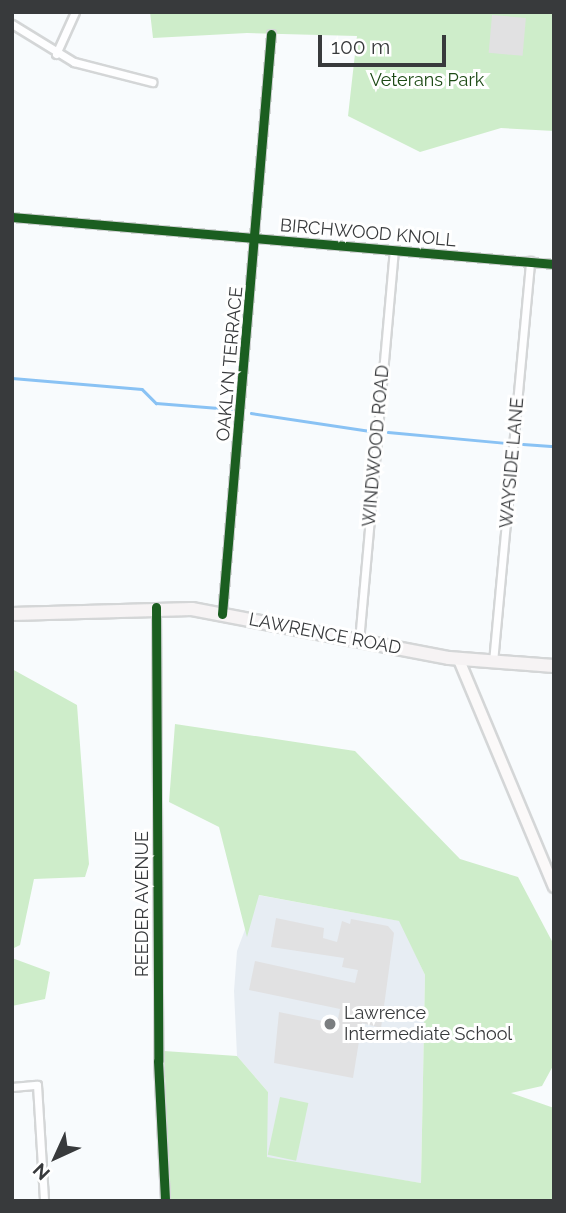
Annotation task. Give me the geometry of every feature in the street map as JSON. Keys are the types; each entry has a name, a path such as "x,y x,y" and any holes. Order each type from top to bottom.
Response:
{"main road":[{"name":"LAWRENCE ROAD","path":"12,614 156,607 222,614 459,660 554,666"}],"street":[{"path":"56,54 75,12"},
{"path":"12,24 56,54 95,71 152,82"},
{"name":"OAKLYN TERRACE","path":"222,614 257,239 271,34"},
{"name":"BIRCHWOOD KNOLL","path":"12,217 554,264"},
{"name":"WINDWOOD ROAD","path":"359,640 394,251"},
{"name":"WAYSIDE LANE","path":"493,664 530,261"},
{"name":"REEDER AVENUE","path":"156,607 158,1061 165,1201"},
{"path":"459,660 554,887"},
{"path":"12,1087 37,1085 44,1201"}],"shaded area":[{"name":"Lawrence Intermediate School","path":"258,895 400,921 425,975 421,1183 265,1159 268,1092 237,1056 234,991 237,951"}],"green space":[{"name":"Veterans Park","path":"150,12 554,12 554,131 501,128 420,152 348,116 357,36 247,33 153,38"},
{"path":"12,669 77,705 89,864 85,877 34,879 20,945 12,949"},
{"path":"175,724 355,751 460,859 518,877 554,945 554,1064 542,1086 511,1093 554,1108 554,1201 170,1201 164,1051 237,1056 268,1092 267,1157 421,1183 425,975 399,921 259,895 247,937 219,827 169,802"},
{"path":"12,958 50,972 45,999 12,1006"},
{"path":"280,1097 308,1103 296,1161 268,1155"}],"building":[{"path":"492,15 526,18 523,56 489,53"},
{"name":"Lawrence Intermediate School","path":"276,918 324,928 323,938 337,942 342,921 350,924 351,919 388,926 394,933 381,1028 362,1023 353,1078 274,1063 279,1012 337,1024 340,1009 249,990 255,961 355,983 358,970 342,967 344,958 271,947"}],"waterway":[{"path":"12,378 142,389 156,403 231,409"},
{"path":"251,413 370,431"},
{"path":"388,432 507,443"},
{"path":"523,444 554,446"}],"cycle path":[{"path":"222,614 271,34"},
{"path":"12,217 554,264"},
{"path":"156,607 158,1061 165,1201"}],"place":[{"name":"Lawrence Intermediate School","path":"330,1024"}]}
